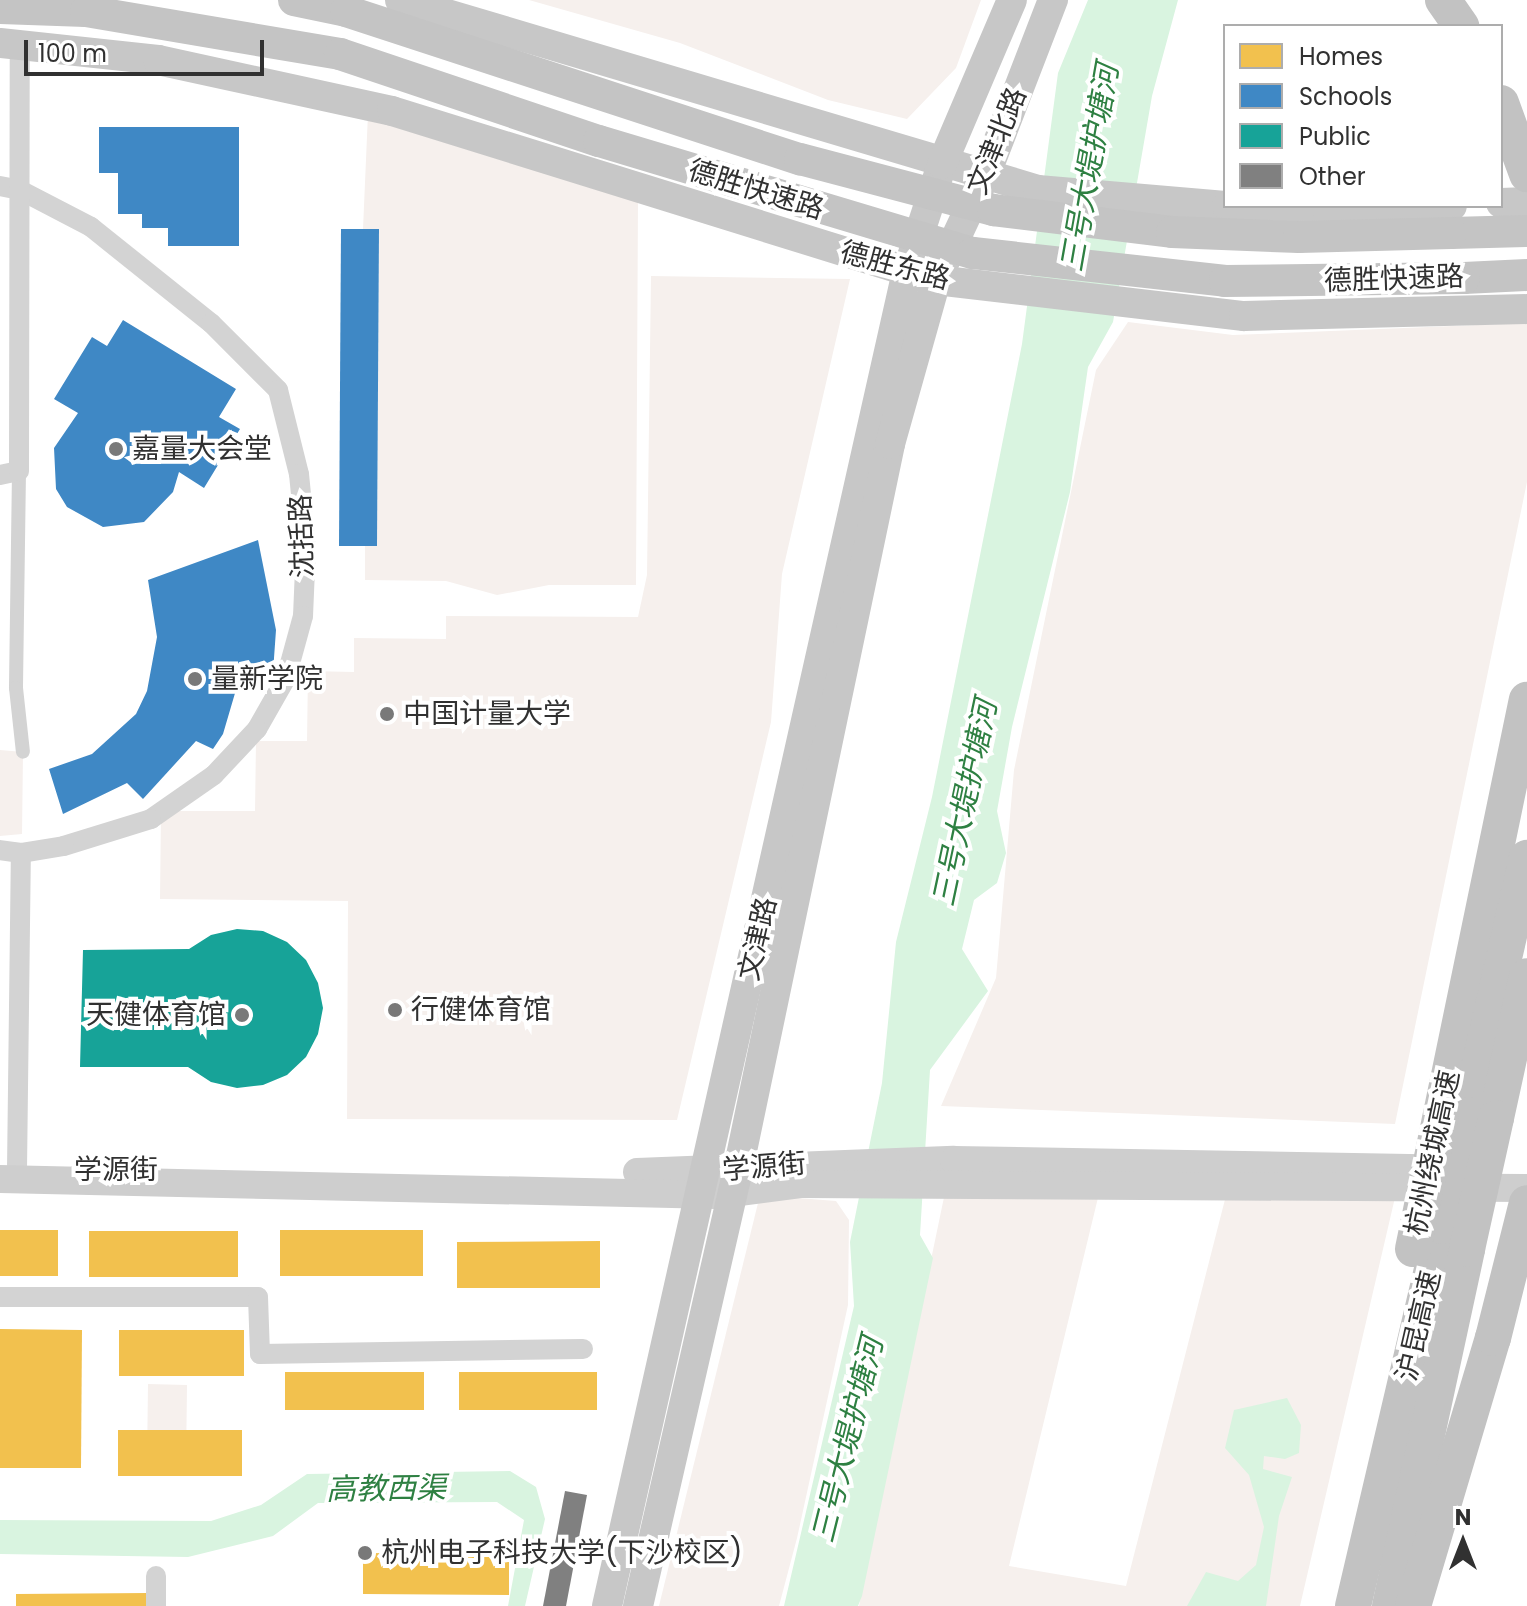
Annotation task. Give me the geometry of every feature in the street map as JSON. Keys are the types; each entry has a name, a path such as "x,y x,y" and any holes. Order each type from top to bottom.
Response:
{"highway":[{"name":"德胜快速路","path":"294,0 346,11 815,163 993,210 1172,232 1299,237 1452,220 1527,231"},
{"path":"1443,0 1460,24"},
{"name":"德胜快速路","path":"0,8 86,11 340,54 614,146 973,253 1225,281 1527,275"},
{"path":"1503,108 1527,174"},
{"name":"杭州绕城高速","path":"1341,1606 1439,1249 1468,1115 1527,700"},
{"name":"沪昆高速","path":"1353,1606 1439,1249 1527,858"},
{"name":"沪昆高速","path":"1468,1115 1527,976"},
{"path":"1413,1606 1527,1203"},
{"name":"沪昆高速","path":"1390,1606 1439,1249"}],"main road":[{"path":"400,0 942,164 1038,190 1223,206"},
{"name":"文津北路","path":"907,272 942,164 1012,0"},
{"name":"文津北路","path":"936,280 985,176 1053,0"},
{"name":"德胜东路","path":"10,44 158,60 392,111 936,280 1025,293 1244,316 1527,309"},
{"path":"1503,203 1527,202"},
{"path":"1255,208 1452,220"},
{"name":"文津路","path":"607,1606 907,272"},
{"name":"文津路","path":"638,1606 734,1182 890,444 936,280"},
{"name":"学源街","path":"734,1182 801,1163 956,1174 1527,1170"},
{"name":"学源街","path":"6,1173 838,1185 956,1174"},
{"path":"956,1174 1527,1188"}],"street":[{"path":"10,44 9,473 16,688 23,752"},
{"name":"沈括路","path":"10,188 91,227 211,323 278,390 299,474 306,545 303,616 286,678 257,729 214,775 151,819 21,853"},
{"path":"0,850 21,853 9,1046 6,1173"},
{"path":"0,1297 258,1297 260,1354 583,1349"},
{"path":"156,1576 156,1606"}],"shaded area":[{"path":"529,0 981,0 956,68 907,119 828,100 680,43"},
{"path":"368,113 638,200 636,585 549,585 497,595 446,581 365,580 365,546 377,546 379,230 363,229"},
{"path":"651,276 850,279 782,574 771,722 677,1120 347,1119 348,901 160,899 161,811 255,811 256,741 307,741 308,671 354,672 354,638 446,639 446,616 638,617 647,575"},
{"path":"1128,322 1233,335 1527,323 1527,482 1395,1124 941,1106 996,978 1014,770 1096,370"},
{"path":"0,750 23,752 22,834 0,836"},
{"path":"1231,1176 1400,1176 1300,1606 859,1606 948,1178 1103,1177 1009,1566 1126,1586"},
{"path":"760,1195 836,1201 849,1220 848,1305 797,1538 779,1606 659,1606"},
{"path":"148,1384 187,1385 186,1464 147,1463"}],"water":[{"name":"三号大堤护塘河","path":"1088,0 1178,0 1152,96 1113,322 1088,367 1070,492 1012,727 997,811 1006,853 997,883 974,900 962,949 988,991 930,1070 920,1235 933,1258 862,1596 858,1606 784,1606 854,1306 850,1242 882,1083 896,942 932,797 1022,344 1058,73"},
{"path":"1287,1398 1301,1425 1299,1453 1285,1459 1264,1456 1263,1469 1292,1477 1279,1516 1266,1606 1187,1606 1206,1572 1238,1581 1256,1565 1264,1527 1249,1475 1225,1448 1234,1410"},
{"name":"高教西渠","path":"510,1471 536,1487 545,1519 525,1606 508,1606 524,1520 497,1502 318,1503 273,1536 188,1557 0,1554 0,1520 211,1521 261,1505 307,1474"}],"building: Homes":[{"path":"0,1230 58,1230 58,1276 0,1276"},
{"path":"280,1230 423,1230 423,1276 280,1276"},
{"path":"89,1231 238,1231 238,1277 89,1277"},
{"path":"600,1241 600,1288 457,1288 457,1242"},
{"path":"0,1329 82,1330 81,1468 0,1468"},
{"path":"119,1330 244,1330 244,1376 119,1376"},
{"path":"285,1372 424,1372 424,1410 285,1410"},
{"path":"459,1372 597,1372 597,1410 459,1410"},
{"path":"118,1430 242,1430 242,1476 118,1476"},
{"path":"363,1553 509,1554 509,1595 363,1594"},
{"path":"148,1593 148,1606 16,1606 16,1594"}],"building: Schools":[{"path":"99,127 239,127 239,246 168,246 168,228 142,228 142,214 118,214 118,173 99,173"},
{"path":"341,229 379,229 377,546 339,546"},
{"path":"123,320 236,389 219,417 240,429 204,488 179,472 173,492 144,522 103,527 67,507 56,489 54,448 78,413 54,399 92,337 107,346"},
{"name":"量新学院","path":"258,540 276,630 273,672 243,666 223,734 213,749 196,741 143,799 127,783 63,814 49,769 92,754 136,714 147,691 157,637 148,580"}],"building: Public":[{"name":"天健体育馆","path":"237,929 263,931 287,942 306,960 318,983 323,1008 318,1034 306,1057 287,1075 263,1085 237,1088 211,1082 188,1067 80,1067 83,950 189,949 211,935"}],"building: Other":[{"path":"565,1491 587,1495 566,1606 543,1606"}],"place":[{"name":"嘉量大会堂","path":"116,449"},
{"name":"量新学院","path":"195,679"},
{"name":"中国计量大学","path":"387,714"},
{"name":"行健体育馆","path":"395,1010"},
{"name":"天健体育馆","path":"242,1015"},
{"name":"杭州电子科技大学(下沙校区)","path":"365,1553"}]}
